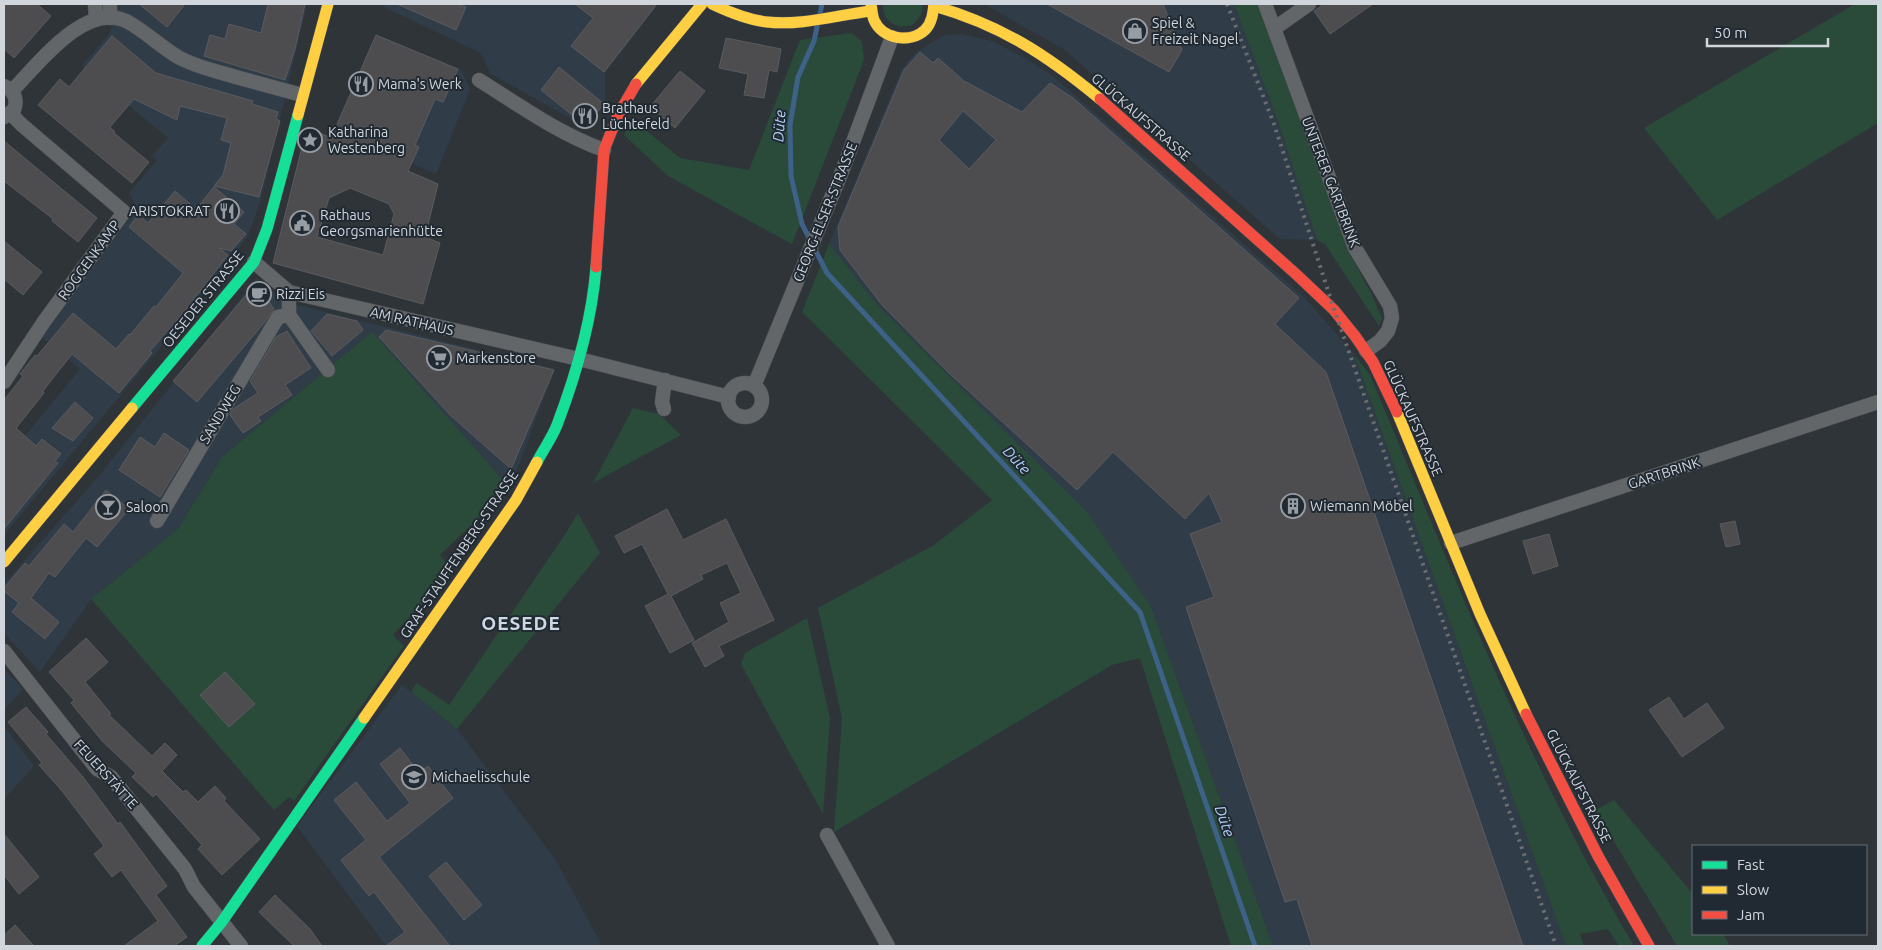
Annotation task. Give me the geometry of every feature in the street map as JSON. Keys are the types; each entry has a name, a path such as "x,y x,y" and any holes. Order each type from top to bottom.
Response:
{"street":[{"path":"95,4 105,13 128,22 178,57 201,67 302,95"},
{"name":"OESEDER STRASSE","path":"4,562 254,262 268,229 302,95 328,4"},
{"name":"GRAF-STAUFFENBERG-STRASSE","path":"202,946 222,923 516,500 556,427 579,359 591,308 604,150 618,115 638,82 702,4"},
{"path":"712,4 730,13 752,20 775,23 838,15 871,7 873,19 878,26 892,37 907,38 921,33 928,26 933,16 934,5"},
{"name":"UNTERER GARTBRINK","path":"1265,4 1355,248 1390,306 1392,318 1388,331 1380,341 1366,351"},
{"path":"1275,28 1309,4"},
{"name":"GLÜCKAUFSTRASSE","path":"934,5 987,24 1018,39 1050,58 1141,134 1321,297 1344,321 1366,351 1387,388 1481,618 1516,695 1589,841 1649,946"},
{"path":"8,116 16,105 16,100 8,88 66,35 78,26 105,13"},
{"name":"GEORG-ELSER-STRASSE","path":"754,386 825,213 892,37"},
{"path":"479,80 528,111 585,143 604,150"},
{"name":"ROGGENKAMP","path":"4,382 43,323 124,212 22,125 8,116"},
{"name":"AM RATHAUS","path":"254,262 289,292 579,359"},
{"path":"289,292 289,315 328,370"},
{"name":"SANDWEG","path":"157,521 278,316 289,315"},
{"path":"579,359 729,397"},
{"path":"664,409 662,402 665,380"},
{"path":"749,384 758,390 762,400 758,411 754,415 743,417 730,408 729,397 731,392 739,385 749,384"},
{"name":"GARTBRINK","path":"1451,543 1878,402"},
{"name":"FEUERSTÄTTE","path":"4,651 97,769 111,777 185,869 194,887 241,946"},
{"path":"827,836 888,946"}],"shaded area":[{"path":"120,4 307,4 261,199 248,236 154,355 4,535 4,462 80,369 42,337 137,208 129,193 157,160 152,156 168,138 82,66 109,34"},
{"path":"386,4 649,4 655,8 605,73 605,104 586,127 491,74 481,53 384,7"},
{"path":"984,4 1234,4 1279,124 1317,240 1280,239 1065,50"},
{"name":"Wiemann Möbel","path":"961,34 992,41 1023,57 1054,77 1305,298 1354,354 1566,946 1273,946 1151,607 879,307 829,244 902,69 915,53 942,36"},
{"path":"376,35 461,70 470,89 436,174 335,129"},
{"path":"257,278 285,302 555,369 510,488 371,333 222,457 178,529 91,599 40,672 4,633 4,584 98,477"},
{"path":"4,669 23,689 4,710"},
{"name":"Michaelisschule","path":"402,685 457,729 555,859 602,946 386,946 297,826"},
{"path":"4,726 34,766 4,799"}],"green space":[{"path":"883,4 922,4 922,13 912,25 896,25 891,23 885,15"},
{"path":"1234,4 1257,4 1348,250 1382,318 1379,326 1325,244 1317,240 1279,124"},
{"path":"1855,4 1878,4 1878,123 1717,220 1644,128"},
{"path":"852,33 862,42 864,60 792,244 668,176 624,135 632,119 680,158 749,170 800,40"},
{"path":"829,244 879,307 1088,513 1151,607 1273,946 1231,946 1140,658 1112,665 834,832 842,718 818,608 934,545 992,500 802,312"},
{"path":"372,332 510,488 440,555 453,571 393,635 404,646 294,801 289,797 274,810 91,599 178,529 222,457"},
{"path":"1354,354 1370,375 1461,593 1525,737 1559,808 1634,946 1619,946 1608,929 1580,934 1584,946 1566,946"},
{"path":"633,408 659,414 681,435 593,483"},
{"path":"578,513 600,553 457,729 411,692 417,683 449,705"},
{"path":"807,618 830,718 823,814 741,664 745,653"},
{"path":"1614,800 1692,893 1692,935 1724,935 1730,946 1677,946 1595,810"}],"building":[{"path":"4,4 37,4 51,16 14,58 4,49"},
{"path":"139,4 185,4 167,27"},
{"path":"268,4 305,4 295,49 285,80 204,56 210,35 225,39 229,24 261,33"},
{"path":"397,4 457,4 466,7 456,30"},
{"path":"575,4 657,4 604,72 571,46 593,18"},
{"name":"Spiel & Freizeit Nagel","path":"1047,4 1163,4 1182,50 1169,72"},
{"path":"1324,4 1373,4 1330,34 1314,11"},
{"name":"Rathaus Georgsmarienhütte","path":"376,35 458,69 443,102 435,99 415,145 419,147 408,171 438,184 425,237 440,243 423,304 273,263 307,127 331,138","holes":["350,188 389,204 394,214 383,255 317,237 329,198"]},
{"path":"112,36 156,73 253,101 252,104 278,112 276,119 280,121 259,197 214,186 223,175 231,143 221,140 227,118 180,106 177,120 134,99 110,127 114,133 149,162 132,183 38,105 60,79 69,87"},
{"path":"726,38 781,49 777,72 769,70 764,98 744,95 748,74 719,68"},
{"name":"Wiemann Möbel","path":"920,52 933,63 938,58 964,81 1022,112 1050,83 1073,98 1299,298 1275,324 1326,372 1523,946 1312,946 1297,899 1285,902 1186,607 1214,597 1190,534 1222,522 1209,493 1185,519 1113,452 1077,490 950,374 882,305 840,250 838,227 904,70","holes":["963,111 996,140 969,169 939,140"]},
{"path":"559,67 604,104 586,126 541,90"},
{"path":"680,71 705,91 675,128 650,107"},
{"path":"4,141 97,218 78,242 52,221 53,219 4,181"},
{"path":"214,187 244,212 234,224 246,234 231,251 219,248 228,255 184,312 150,351 152,353 119,393 72,354 16,428 36,446 42,439 61,454 55,461 58,463 4,529 4,400 23,376 20,374 35,355 37,356 73,313 116,349 130,335 154,306 156,307 183,273 129,227 138,215 148,223 175,191 196,209"},
{"path":"4,241 42,272 23,295 4,279"},
{"path":"258,281 272,293 266,297 274,309 197,402 173,381"},
{"path":"327,314 357,321 363,330 332,356 311,331"},
{"path":"386,330 554,370 511,469 450,415 379,337"},
{"path":"287,331 311,368 285,385 292,395 258,417 261,421 243,433 230,415 233,409 258,393 250,381 276,337"},
{"path":"75,402 93,418 73,441 52,428"},
{"path":"164,433 189,450 160,497 119,470 140,437 155,447"},
{"path":"106,490 129,509 97,547 86,538 55,577 49,573 31,598 59,622 45,639 12,612 19,603 4,591 4,588 25,563 29,566 64,524 73,532"},
{"path":"667,509 683,540 726,519 774,620 719,646 724,656 705,667 692,643 729,622 720,603 741,593 727,563 701,575 703,579 671,596 694,640 670,653 645,606 668,594 642,544 624,553 615,536"},
{"path":"1735,521 1740,544 1726,547 1720,524"},
{"path":"1549,534 1558,566 1533,574 1523,541"},
{"path":"86,638 108,662 85,682 111,714 109,715 152,756 165,743 177,755 162,771 183,792 186,790 198,802 215,786 226,798 224,801 260,839 222,875 198,849 202,845 156,794 153,797 132,777 136,773 103,742 71,703 74,700 49,672"},
{"path":"225,672 255,704 229,727 200,695"},
{"path":"1669,697 1684,719 1707,703 1724,728 1682,757 1649,710"},
{"path":"26,707 48,732 46,734 83,777 118,824 120,822 167,886 156,895 187,937 174,946 124,946 158,921 121,870 112,877 94,854 104,846 62,791 39,765 42,763 8,722"},
{"path":"400,748 419,773 428,766 453,798 379,857 450,946 386,946 405,932 374,892 369,896 341,860 366,840 334,800 356,782 387,821 410,803 380,764"},
{"path":"4,834 39,877 19,894 4,875"},
{"path":"446,862 482,905 464,920 429,876"},
{"path":"275,895 310,929 322,946 294,946 259,912"},
{"path":"15,925 34,946 4,946 4,935"}],"waterway":[{"name":"Düte","path":"820,14 822,4"},
{"name":"Düte","path":"818,22 814,41 798,77 790,125 791,176 802,224 827,273 1140,612 1255,946"}],"railway":[{"path":"1227,4 1274,124 1334,309 1556,946"}],"traffic: fast":[{"path":"132,408 254,262 267,229 298,115"},
{"path":"537,462 553,435 571,387 587,328 596,267"},
{"path":"202,946 221,923 364,718"}],"traffic: slow":[{"path":"298,115 328,4"},
{"path":"636,84 702,4"},
{"path":"712,4 746,18 780,23 793,23 871,11"},
{"path":"871,4 873,18 883,32 904,38 912,37 925,30 931,21 934,4"},
{"path":"934,6 981,22 1022,43 1042,55 1100,99"},
{"path":"4,562 132,408"},
{"path":"1397,412 1480,614 1526,714"},
{"path":"364,718 516,500 537,462"}],"traffic: jam":[{"path":"596,267 604,150 618,115 636,84"},
{"path":"1100,99 1334,310 1373,362 1397,412"},
{"path":"1526,714 1598,856 1649,946"}],"place":[{"name":"Spiel & Freizeit Nagel","path":"1135,31"},
{"name":"Mama's Werk","path":"361,84"},
{"name":"Brathaus Lüchtefeld","path":"585,116"},
{"name":"Katharina Westenberg","path":"310,140"},
{"name":"ARISTOKRAT","path":"227,211"},
{"name":"Rathaus Georgsmarienhütte","path":"302,223"},
{"name":"Rizzi Eis","path":"259,294"},
{"name":"Markenstore","path":"439,358"},
{"name":"Wiemann Möbel","path":"1293,506"},
{"name":"Saloon","path":"108,507"},
{"name":"Michaelisschule","path":"414,777"}],"district":[{"name":"OESEDE","path":"521,623"}]}
